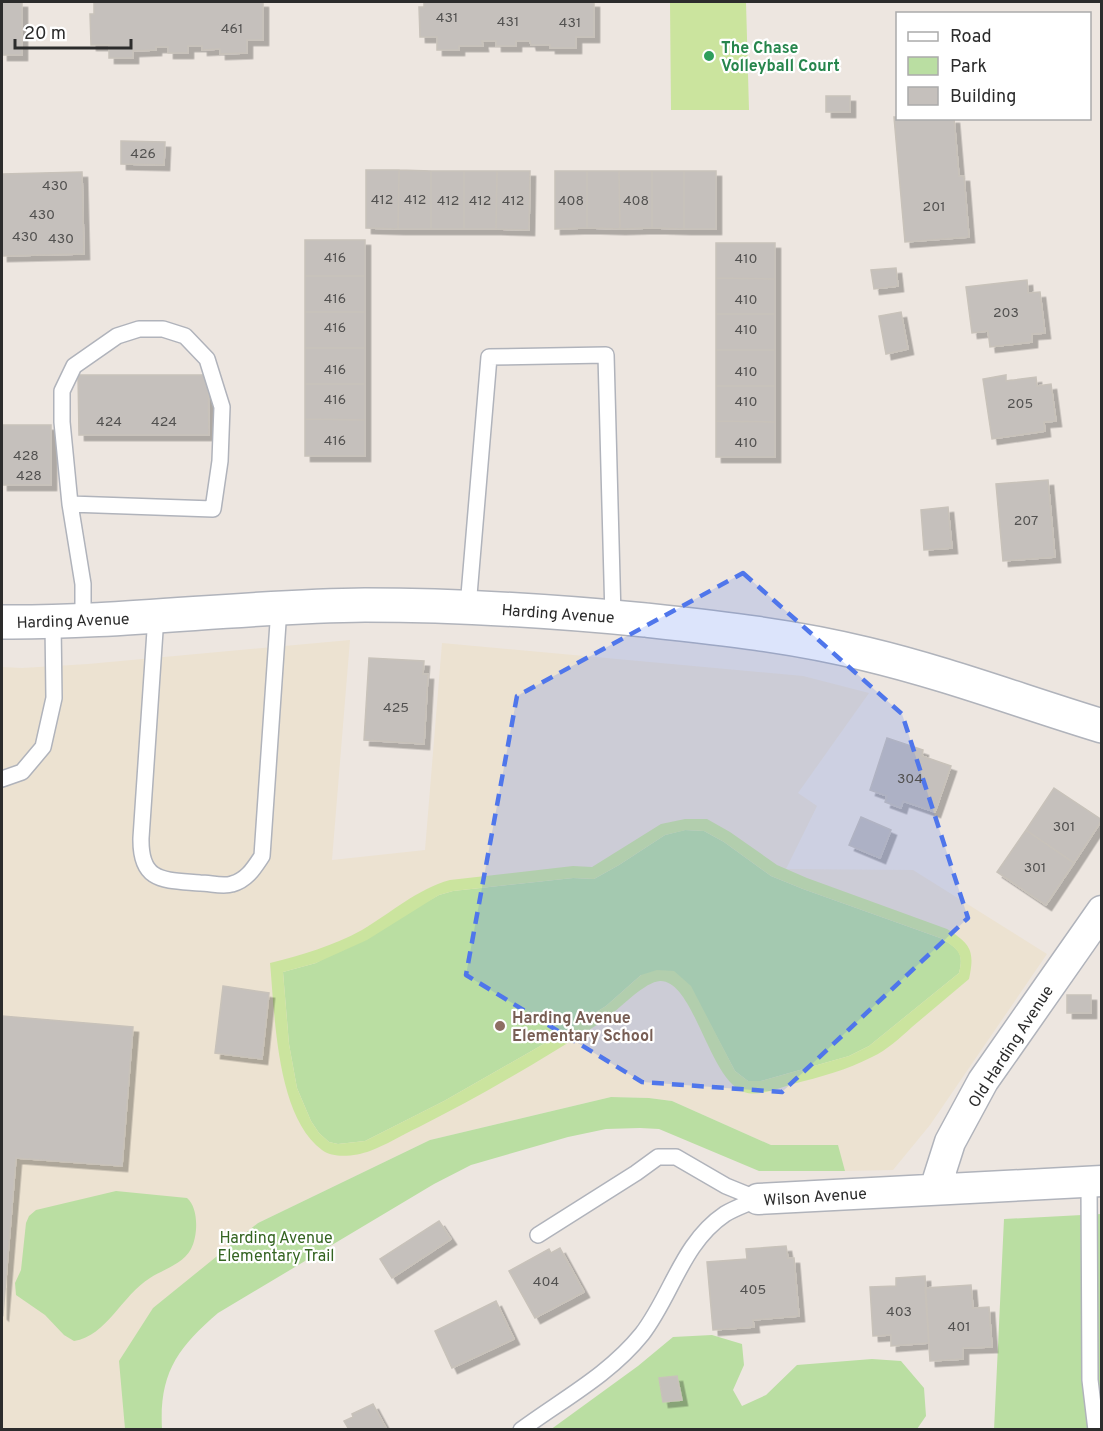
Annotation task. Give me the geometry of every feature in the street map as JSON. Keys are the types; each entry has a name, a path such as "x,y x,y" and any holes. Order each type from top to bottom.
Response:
{"street":[{"name":"Harding Avenue","path":"2,622 68,622 279,608 364,605 468,607 612,617 768,635 863,653 1101,726"},
{"name":"Old Harding Avenue","path":"935,1189 950,1142 983,1081 1101,911"},
{"name":"Wilson Avenue","path":"758,1199 1095,1181"}],"lane":[{"path":"2,780 22,772 43,747 68,622 83,584 70,504 62,422 62,392 74,366 117,336 139,329 163,329 185,336 207,359 222,407 220,461 213,509 70,504"},
{"path":"468,607 489,357 606,355 612,617"},
{"path":"156,616 141,838 144,864 162,879 231,885 243,879 253,870 261,856 279,608"},
{"path":"538,1235 658,1157 676,1157 726,1186 758,1199"},
{"path":"1095,1181 1090,1380 1096,1430"},
{"name":"Wilson Avenue","path":"521,1430 592,1382 619,1359 642,1333 690,1250 712,1224 725,1214 758,1199"}],"highlighted area":[{"path":"743,573 902,714 968,918 782,1092 642,1082 466,975 517,696"}],"shaded area":[{"name":"Harding Avenue Elementary School","path":"350,640 332,860 425,850 442,643 803,676 869,693 798,793 817,806 786,869 913,870 1047,954 930,1125 893,1170 845,1171 837,1145 771,1145 672,1101 649,1098 611,1097 430,1140 258,1223 120,1361 125,1429 2,1429 2,667 88,664"}],"green space":[{"name":"The Chase Volleyball Court","path":"670,2 746,2 749,110 671,110"},
{"path":"685,819 707,819 777,865 947,929 961,939 969,949 971,961 969,979 878,1054 833,1073 756,1093 744,1092 732,1084 721,1069 683,996 672,985 660,981 638,992 600,1023 533,1064 465,1103 376,1149 352,1155 333,1155 322,1150 307,1134 295,1114 281,1063 270,963 317,950 351,936 415,895 438,884 450,880 573,866 592,867 661,824","holes":["686,830 704,831 724,842 771,876 943,939 953,946 960,956 959,973 869,1046 849,1056 761,1081 748,1081 735,1071 691,986 674,971 657,970 641,975 606,1006 556,1037 444,1101 365,1141 338,1144 329,1142 319,1133 311,1121 297,1088 289,1044 283,972 316,963 367,940 439,895 453,891 573,878 594,879 665,835"]},
{"path":"685,830 704,831 724,842 771,876 943,939 959,953 961,961 959,973 869,1046 849,1056 761,1081 748,1081 735,1071 690,986 641,975 606,1006 556,1037 444,1101 365,1141 338,1144 329,1142 319,1133 311,1121 297,1088 289,1044 283,972 316,963 439,895 453,891 573,878 594,879 665,835"},
{"name":"Harding Avenue Elementary Trail","path":"611,1097 672,1101 771,1145 838,1145 845,1171 759,1171 659,1129 640,1128 606,1129 568,1137 471,1165 434,1184 218,1313 192,1338 174,1364 164,1393 162,1429 125,1429 119,1361 153,1308 258,1223 430,1140"},
{"path":"116,1191 187,1198 194,1208 195,1215 196,1230 193,1243 183,1259 140,1285 96,1331 86,1338 74,1341 64,1335 45,1315 16,1295 15,1283 21,1270 26,1223 29,1216 36,1210"},
{"path":"1101,1214 1101,1429 994,1430 1004,1219"},
{"path":"712,1335 742,1344 744,1365 733,1390 742,1406 766,1395 797,1365 872,1359 901,1361 924,1388 926,1416 917,1429 550,1430 638,1366 673,1337"}],"building":[{"path":"2,2 22,2 22,55 2,55"},
{"path":"94,2 263,2 263,40 247,40 247,53 220,54 220,49 202,50 202,46 188,46 188,53 168,53 168,47 156,47 156,50 133,51 133,58 109,58 109,45 91,45 90,14 94,14"},
{"path":"424,2 594,2 594,37 576,37 576,48 550,48 550,45 531,45 530,41 516,41 516,46 496,46 496,41 482,41 483,46 459,46 459,50 437,50 437,37 420,37 419,7 424,7"},
{"path":"826,96 850,96 850,112 826,112"},
{"path":"894,117 896,120 954,120 959,176 964,176 969,237 905,242"},
{"path":"121,141 165,142 164,165 121,164"},
{"path":"366,170 399,170 398,229 366,228"},
{"path":"399,170 431,171 431,229 398,229"},
{"path":"431,171 464,171 464,229 431,229"},
{"path":"464,171 497,171 496,229 464,229"},
{"path":"497,171 530,171 529,230 496,229"},
{"path":"555,171 587,171 587,228 555,229"},
{"path":"587,171 619,171 620,229 587,228"},
{"path":"619,171 652,171 652,228 620,229"},
{"path":"652,171 684,171 684,229 652,228"},
{"path":"684,171 716,171 716,229 684,229"},
{"path":"82,172 84,254 2,256 2,174"},
{"path":"305,240 365,240 365,276 305,276"},
{"path":"716,243 775,243 775,279 716,278"},
{"path":"896,268 898,286 874,289 871,270"},
{"path":"305,276 365,276 365,312 305,312"},
{"path":"716,278 775,279 775,314 716,314"},
{"path":"1027,280 1028,293 1040,292 1045,333 1032,334 1032,342 990,347 988,331 972,333 966,287"},
{"path":"305,312 365,312 365,348 305,348"},
{"path":"901,312 908,349 886,354 879,316"},
{"path":"716,314 775,314 775,350 716,350"},
{"path":"305,348 365,348 365,384 305,384"},
{"path":"716,350 775,350 775,386 716,386"},
{"path":"78,375 208,375 209,435 79,435"},
{"path":"1006,375 1006,381 1036,377 1037,386 1051,384 1056,421 1044,422 1045,431 992,439 983,379"},
{"path":"305,384 365,384 365,420 305,419"},
{"path":"716,386 775,386 775,422 716,421"},
{"path":"305,419 365,420 365,456 305,456"},
{"path":"716,421 775,422 775,457 716,457"},
{"path":"2,425 51,425 51,485 2,485"},
{"path":"1048,480 1055,557 1003,561 996,484"},
{"path":"948,507 952,548 924,550 921,510"},
{"path":"369,658 424,661 423,674 428,674 424,744 364,740"},
{"path":"887,738 923,750 922,756 951,766 935,812 903,801 901,808 885,802 887,796 870,790"},
{"path":"1054,788 1102,820 1074,863 1026,830"},
{"path":"861,817 891,830 880,858 849,845"},
{"path":"1026,830 1074,863 1046,905 997,872"},
{"path":"223,986 269,993 262,1059 215,1053"},
{"path":"1067,995 1091,995 1091,1013 1067,1013"},
{"path":"2,1016 133,1027 122,1166 16,1158 3,1315 2,1314"},
{"path":"439,1221 451,1239 392,1278 380,1259"},
{"path":"786,1246 788,1258 794,1258 799,1316 753,1320 754,1327 713,1330 707,1262 747,1259 746,1249"},
{"path":"560,1248 584,1292 535,1318 509,1271 549,1249 551,1253"},
{"path":"925,1276 929,1343 891,1346 891,1335 873,1336 870,1287 896,1286 896,1278"},
{"path":"971,1285 973,1308 989,1307 992,1347 963,1348 963,1359 930,1361 925,1288"},
{"path":"496,1301 514,1339 452,1368 435,1331"},
{"path":"677,1376 682,1400 663,1402 659,1378"},
{"path":"373,1404 387,1430 345,1430 348,1428 344,1421 353,1417 352,1414"}],"place":[{"name":"The Chase Volleyball Court","path":"709,56"},
{"name":"Harding Avenue Elementary School","path":"500,1026"}]}
